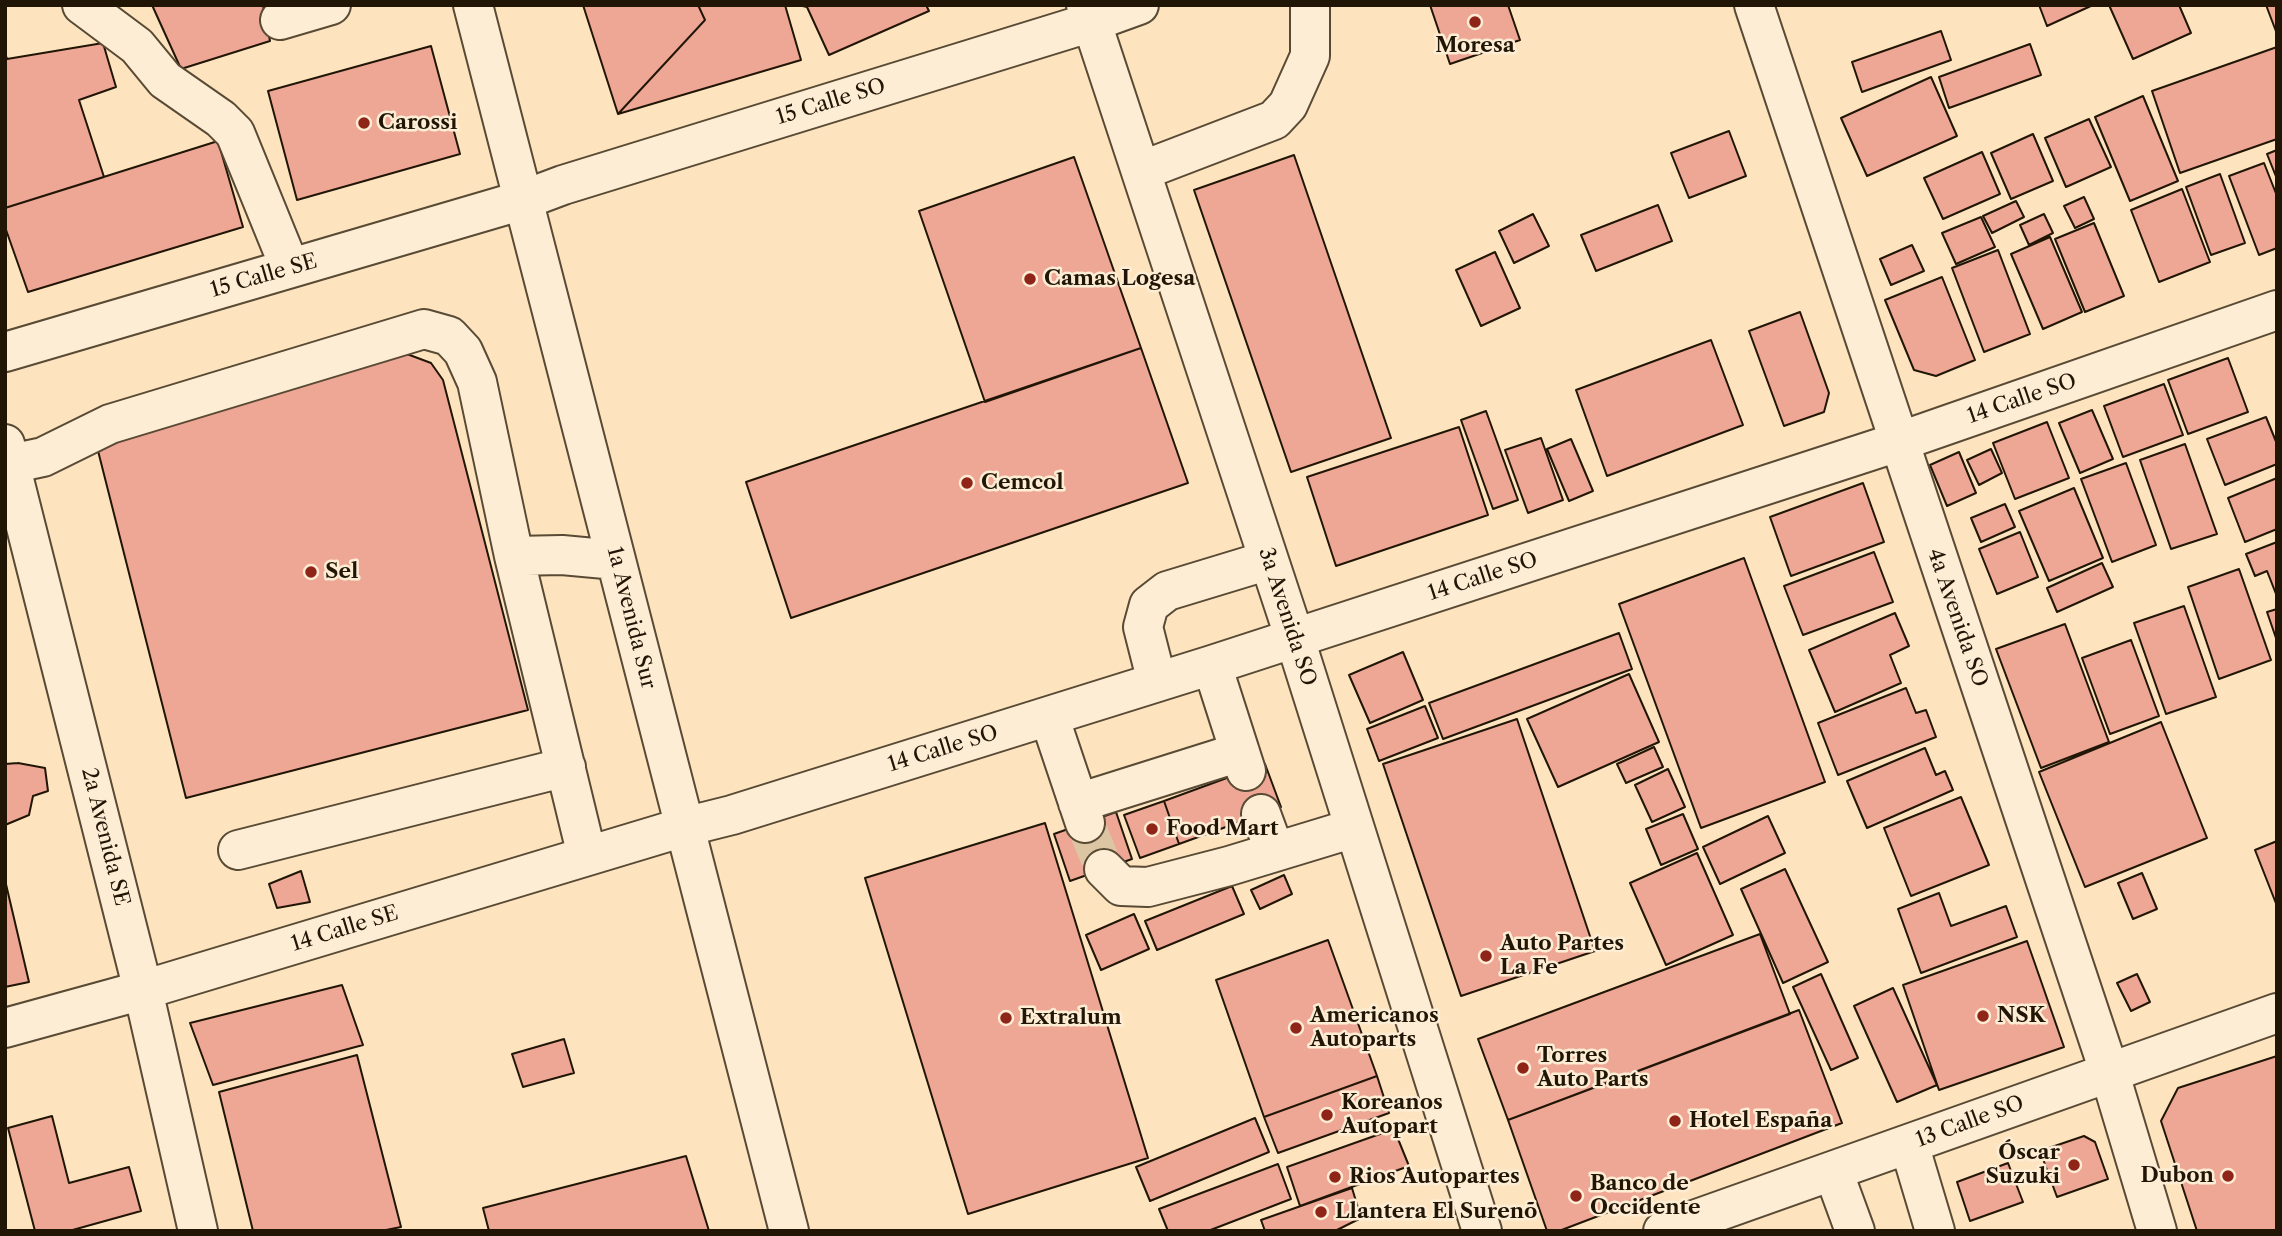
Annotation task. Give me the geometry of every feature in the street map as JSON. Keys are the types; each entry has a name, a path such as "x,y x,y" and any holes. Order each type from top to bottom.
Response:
{"street":[{"path":"82,5 137,46 165,80 235,133 290,268"},
{"path":"280,20 331,5"},
{"name":"1a Avenida Sur","path":"473,5 789,1231"},
{"name":"15 Calle SO","path":"523,200 1089,13 1139,5"},
{"path":"1141,171 1274,120 1288,105 1310,57 1310,5"},
{"name":"4a Avenida SO","path":"1754,5 2109,1071 2157,1231"},
{"name":"3a Avenida SO","path":"1089,13 1295,639 1354,828 1472,1228"},
{"name":"15 Calle SE","path":"5,352 523,200"},
{"name":"14 Calle SO","path":"684,827 745,811 1295,639 1898,442 2277,310"},
{"path":"8,454 43,457 110,424 424,329 449,336 463,351 477,382 514,556 587,856"},
{"name":"2a Avenida SE","path":"8,454 144,990 198,1231"},
{"path":"514,556 562,555 616,560"},
{"path":"1157,682 1143,627 1149,605 1167,591 1269,560"},
{"path":"1049,716 1081,813 1243,761 1212,665"},
{"path":"238,850 566,767"},
{"path":"1261,814 1275,852"},
{"name":"14 Calle SE","path":"5,1028 144,990 684,827"},
{"path":"1104,869 1121,886 1149,887 1354,828"},
{"name":"13 Calle SO","path":"1663,1231 2277,1013"},
{"path":"1909,1144 1935,1231"},
{"path":"1833,1171 1855,1231"}],"building":[{"path":"152,5 263,5 270,41 181,69"},
{"path":"583,5 698,5 705,20 618,114"},
{"path":"698,5 785,5 801,60 618,114 705,20"},
{"path":"798,5 926,5 929,11 829,55 807,7"},
{"name":"Moresa","path":"1430,5 1508,5 1520,40 1450,64"},
{"path":"2039,5 2093,5 2047,26"},
{"path":"2109,5 2179,5 2191,33 2133,59"},
{"path":"2266,5 2277,5 2277,34"},
{"path":"1941,31 1951,60 1862,92 1852,62"},
{"path":"103,43 116,87 79,100 104,177 5,208 5,53 7,59"},
{"path":"2030,44 2041,75 1949,108 1939,77"},
{"name":"Carossi","path":"431,46 460,154 297,200 268,91"},
{"path":"2277,47 2277,139 2180,173 2152,91"},
{"path":"1931,77 1957,136 1867,176 1841,118"},
{"path":"2143,96 2178,181 2130,201 2095,117"},
{"path":"2089,119 2111,167 2066,187 2045,138"},
{"path":"1729,131 1746,176 1689,198 1671,153"},
{"path":"2033,134 2053,181 2011,199 1991,153"},
{"path":"218,141 243,227 28,292 5,227 5,208"},
{"path":"2277,150 2277,179 2267,154"},
{"path":"1982,152 2000,194 1943,219 1924,178"},
{"path":"1294,155 1391,438 1291,472 1194,190"},
{"name":"Camas Logesa","path":"1074,157 1141,348 985,402 919,211"},
{"path":"2264,163 2277,196 2277,248 2259,255 2229,176"},
{"path":"2220,174 2245,243 2211,255 2186,187"},
{"path":"2182,189 2210,262 2159,282 2131,210"},
{"path":"2084,197 2094,219 2075,228 2064,206"},
{"path":"2016,201 2024,217 1992,233 1983,216"},
{"path":"1658,205 1672,241 1596,271 1581,235"},
{"path":"1533,214 1549,246 1514,263 1499,231"},
{"path":"2044,214 2053,233 2029,245 2020,225"},
{"path":"1981,217 1995,247 1956,264 1942,233"},
{"path":"2094,223 2124,296 2085,312 2055,239"},
{"path":"2050,237 2082,312 2043,329 2011,254"},
{"path":"1912,245 1924,271 1891,285 1880,259"},
{"path":"1998,250 2030,334 1984,352 1952,268"},
{"path":"1495,252 1520,308 1481,326 1456,270"},
{"path":"1942,277 1975,360 1936,376 1914,370 1885,300"},
{"path":"1800,312 1829,393 1824,412 1784,426 1749,331"},
{"path":"1711,340 1743,425 1607,476 1576,390"},
{"name":"Cemcol","path":"1141,348 1188,483 791,618 746,482"},
{"name":"Sel","path":"407,354 431,363 443,380 528,710 186,798 94,435"},
{"path":"2228,358 2248,412 2188,434 2168,380"},
{"path":"2164,384 2183,435 2123,457 2104,406"},
{"path":"2092,410 2113,459 2080,473 2059,423"},
{"path":"1486,411 1518,500 1493,509 1461,420"},
{"path":"2266,417 2277,444 2277,464 2225,485 2207,439"},
{"path":"2047,422 2069,478 2015,499 1993,443"},
{"path":"1459,427 1488,515 1336,566 1307,477"},
{"path":"1541,438 1563,500 1528,513 1505,450"},
{"path":"1571,439 1593,491 1569,501 1547,449"},
{"path":"2185,444 2217,534 2171,549 2140,460"},
{"path":"1991,449 2002,473 1979,485 1967,460"},
{"path":"1959,452 1976,493 1947,506 1930,465"},
{"path":"2126,463 2156,545 2112,562 2081,479"},
{"path":"2277,478 2277,529 2245,542 2228,498"},
{"path":"1863,483 1884,542 1791,576 1770,517"},
{"path":"2074,488 2103,558 2049,581 2019,511"},
{"path":"2005,504 2015,527 1981,542 1971,518"},
{"path":"2020,532 2038,577 1997,594 1979,549"},
{"path":"2277,542 2276,594 2267,571 2255,576 2246,554"},
{"path":"1874,552 1893,602 1803,635 1784,586"},
{"path":"1744,558 1825,782 1701,828 1619,604"},
{"path":"2102,563 2113,587 2057,612 2047,588"},
{"path":"2239,569 2271,660 2219,679 2188,587"},
{"path":"2184,606 2216,697 2166,714 2134,623"},
{"path":"2277,609 2277,641 2267,612"},
{"path":"1895,613 1909,646 1890,655 1901,683 1835,712 1809,650"},
{"path":"2065,624 2109,742 2041,768 1996,649"},
{"path":"1619,633 1632,669 1443,739 1429,703"},
{"path":"2131,640 2159,716 2110,734 2082,658"},
{"path":"1403,652 1423,700 1370,723 1349,675"},
{"path":"1629,674 1659,742 1558,787 1527,719"},
{"path":"1906,688 1916,713 1926,710 1936,737 1838,775 1818,723"},
{"path":"1425,706 1438,738 1379,761 1367,729"},
{"path":"1517,719 1595,951 1461,996 1383,764"},
{"path":"2161,722 2207,838 2085,887 2039,772"},
{"path":"1654,747 1663,767 1626,783 1617,764"},
{"path":"1925,748 1936,775 1945,771 1953,790 1867,828 1847,781"},
{"path":"18,763 45,768 48,791 33,796 29,815 5,825 5,764"},
{"path":"1265,764 1281,807 1179,844 1164,801"},
{"path":"1668,769 1685,807 1652,822 1635,785"},
{"path":"1961,797 1989,865 1911,896 1884,828"},
{"name":"Food Mart","path":"1164,801 1179,844 1140,858 1124,815"},
{"path":"1116,812 1132,859 1070,881 1054,834"},
{"path":"1683,814 1698,849 1661,865 1646,829"},
{"path":"1768,816 1785,853 1720,884 1703,847"},
{"name":"Extralum","path":"1045,823 1148,1158 968,1214 865,878"},
{"path":"2277,841 2277,906 2255,850"},
{"path":"1697,853 1733,935 1666,965 1630,883"},
{"path":"1785,869 1828,962 1783,983 1741,889"},
{"path":"301,871 310,902 277,908 269,884"},
{"path":"2142,873 2157,909 2133,919 2118,883"},
{"path":"1284,875 1292,894 1260,909 1251,890"},
{"path":"5,880 29,982 5,987"},
{"path":"1232,886 1244,914 1157,950 1145,921"},
{"path":"1939,893 1951,926 2006,906 2017,937 1921,973 1898,909"},
{"path":"1134,914 1149,949 1101,970 1086,935"},
{"path":"1760,934 1790,1014 1508,1120 1478,1039"},
{"name":"Americanos Autoparts","path":"1328,940 1377,1076 1264,1117 1216,980"},
{"name":"NSK","path":"2027,941 2064,1047 1939,1090 1903,985"},
{"path":"1821,974 1858,1058 1831,1070 1793,987"},
{"path":"2137,974 2150,1002 2131,1011 2117,983"},
{"path":"342,985 363,1045 213,1085 190,1023"},
{"path":"1893,988 1937,1085 1897,1102 1854,1006"},
{"name":"Hotel España","path":"1799,1010 1842,1123 1559,1231 1547,1231 1508,1120"},
{"path":"564,1039 574,1073 523,1087 512,1054"},
{"path":"357,1055 401,1227 381,1231 253,1231 219,1092"},
{"name":"Dubon","path":"2277,1056 2277,1231 2197,1231 2161,1121 2178,1088"},
{"name":"Koreanos Autopart","path":"1377,1076 1389,1113 1278,1153 1264,1117"},
{"path":"52,1116 69,1183 129,1167 141,1211 69,1231 35,1231 8,1128"},
{"path":"1255,1118 1269,1152 1150,1201 1136,1167"},
{"name":"Rios Autopartes","path":"1394,1129 1409,1166 1300,1206 1287,1167"},
{"name":"Óscar Suzuki","path":"2084,1136 2095,1142 2108,1179 2057,1197 2040,1151"},
{"path":"686,1156 709,1231 489,1231 483,1208"},
{"path":"2008,1163 2023,1202 1970,1221 1957,1182"},
{"path":"1278,1164 1291,1199 1208,1231 1168,1231 1159,1209"},
{"name":"Llantera El Surenõ","path":"1352,1188 1361,1218 1335,1231 1265,1231 1261,1220"}],"tunnel":[{"path":"1085,823 1104,869"}],"place":[{"name":"Moresa","path":"1475,22"},
{"name":"Carossi","path":"364,123"},
{"name":"Camas Logesa","path":"1030,279"},
{"name":"Cemcol","path":"967,483"},
{"name":"Sel","path":"311,572"},
{"name":"Food Mart","path":"1152,829"},
{"name":"Auto Partes La Fe","path":"1486,956"},
{"name":"NSK","path":"1983,1016"},
{"name":"Extralum","path":"1006,1018"},
{"name":"Americanos Autoparts","path":"1296,1028"},
{"name":"Torres Auto Parts","path":"1523,1068"},
{"name":"Koreanos Autopart","path":"1327,1115"},
{"name":"Hotel España","path":"1675,1121"},
{"name":"Óscar Suzuki","path":"2074,1165"},
{"name":"Dubon","path":"2228,1176"},
{"name":"Rios Autopartes","path":"1335,1177"},
{"name":"Banco de Occidente","path":"1576,1196"},
{"name":"Llantera El Surenõ","path":"1321,1212"}]}
